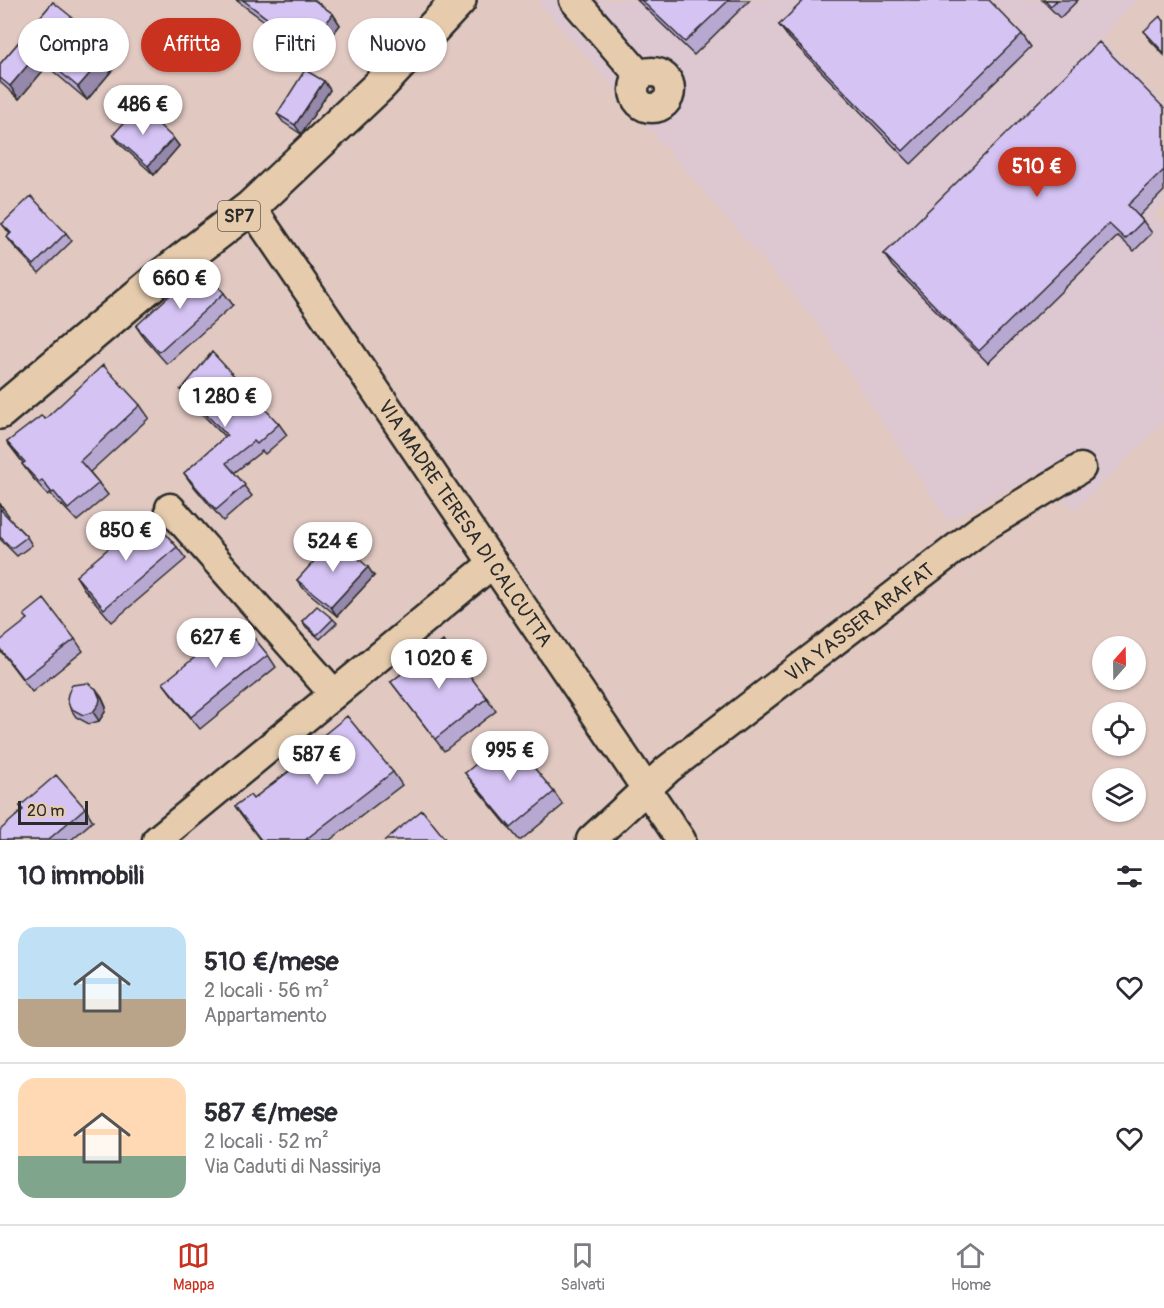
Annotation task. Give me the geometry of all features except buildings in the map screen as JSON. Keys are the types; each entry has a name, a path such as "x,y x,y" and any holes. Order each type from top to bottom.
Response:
{"main road":[{"name":"SP7","path":"0,412 158,279 251,207 379,86 459,0"}],"street":[{"path":"574,0 640,76"},
{"name":"VIA MADRE TERESA DI CALCUTTA","path":"251,207 681,840"},
{"name":"VIA YASSER ARAFAT","path":"591,840 668,769 982,528 1081,468"},
{"path":"170,508 334,694"},
{"path":"157,840 493,563"}],"shaded area":[{"path":"537,0 1137,0 1101,38 1164,103 1164,203 1153,214 1164,225 1164,421 1075,511 1040,473 948,521 813,317"}]}
